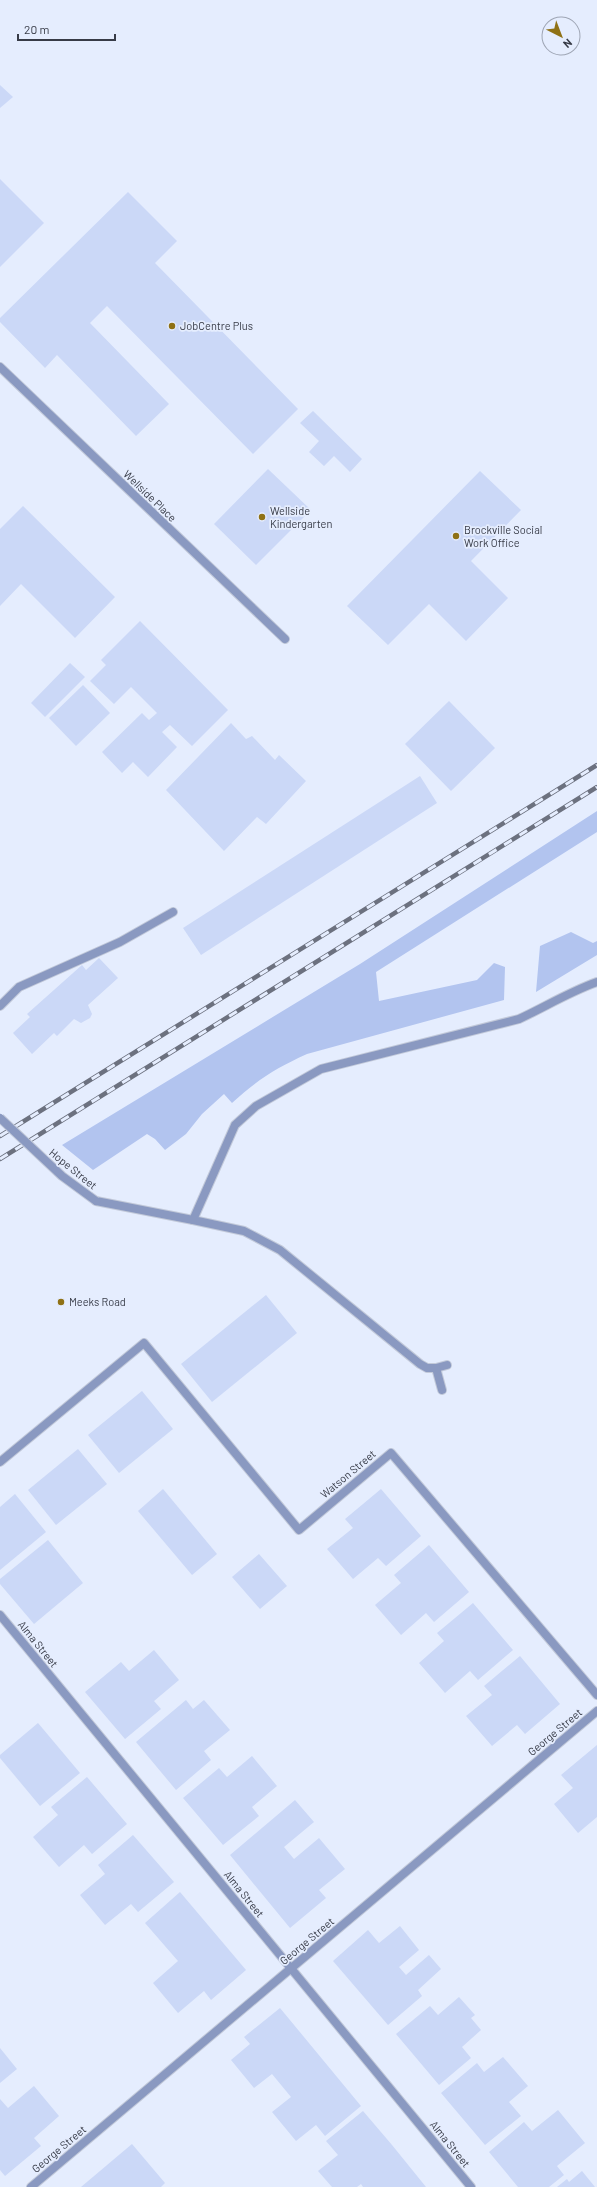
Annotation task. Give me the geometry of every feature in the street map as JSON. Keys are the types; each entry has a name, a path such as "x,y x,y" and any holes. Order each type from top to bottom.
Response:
{"street":[{"name":"Wellside Place","path":"0,368 285,640"},
{"path":"0,1006 19,987 120,942 173,912"},
{"path":"193,1220 235,1125 256,1106 322,1069 519,1019 547,1007 575,990 597,982"},
{"name":"Hope Street","path":"0,1118 62,1176 96,1200 244,1231 280,1250 420,1364 427,1368 436,1368"},
{"name":"Watson Street","path":"0,1462 144,1343 299,1530 391,1453 597,1695"},
{"path":"442,1390 436,1368 447,1365"},
{"name":"Alma Street","path":"0,1615 471,2187"},
{"name":"George Street","path":"31,2187 597,1711"}],"shaded area":[{"path":"597,811 597,832 376,972 379,1001 477,980 494,963 505,967 504,1000 307,1054 267,1075 232,1103 224,1094 202,1114 186,1134 165,1150 155,1139 147,1134 93,1170 62,1145 360,964"},
{"path":"571,932 593,943 597,941 597,955 536,992 540,946"}],"building":[{"path":"0,85 13,97 0,108"},
{"path":"0,179 44,223 0,267"},
{"name":"JobCentre Plus","path":"128,192 177,241 155,263 298,409 253,454 107,306 90,323 169,404 136,436 57,355 45,368 0,322 0,318"},
{"path":"313,411 362,459 350,472 334,456 324,466 309,452 319,441 300,423"},
{"name":"Wellside Kindergarten","path":"268,469 311,510 256,565 214,524"},
{"name":"Brockville Social Work Office","path":"480,471 521,510 471,561 508,598 466,641 429,604 388,645 347,606"},
{"path":"23,506 115,597 75,638 21,584 0,606 0,529"},
{"path":"140,621 228,710 192,746 170,725 162,732 177,747 148,777 133,762 122,773 102,752 142,713 149,720 157,713 131,687 114,704 90,681 106,665 101,660"},
{"path":"70,663 85,677 45,717 31,703"},
{"path":"83,685 110,713 76,746 49,718"},
{"path":"449,701 495,748 451,791 405,744"},
{"path":"231,723 246,739 252,736 275,760 279,755 306,781 266,824 257,817 224,851 166,790"},
{"path":"420,776 437,803 201,955 183,928"},
{"path":"99,958 118,978 88,1005 92,1014 90,1018 81,1023 74,1019 57,1036 54,1033 32,1054 13,1033 30,1017 27,1014 82,965 86,970"},
{"path":"266,1295 297,1333 212,1402 181,1364"},
{"path":"142,1391 173,1429 119,1473 88,1435"},
{"path":"78,1449 107,1484 56,1525 28,1490"},
{"path":"163,1489 217,1554 192,1575 138,1511"},
{"path":"381,1489 421,1536 386,1566 378,1558 353,1579 327,1549 353,1528 345,1519"},
{"path":"15,1494 46,1532 0,1570 0,1507"},
{"path":"48,1540 83,1583 34,1624 0,1584 0,1579"},
{"path":"429,1545 469,1592 434,1622 426,1613 401,1635 375,1605 401,1583 394,1575"},
{"path":"259,1554 287,1586 260,1609 232,1577"},
{"path":"473,1603 513,1650 478,1680 470,1671 445,1693 419,1663 444,1641 437,1633"},
{"path":"154,1650 179,1680 154,1701 161,1709 125,1739 85,1692 121,1662 129,1671"},
{"path":"520,1656 560,1704 525,1734 517,1725 492,1746 466,1716 492,1695 484,1686"},
{"path":"186,1700 193,1709 204,1700 230,1730 204,1751 211,1760 176,1790 136,1742"},
{"path":"38,1723 80,1773 40,1806 0,1758 0,1755"},
{"path":"597,1745 597,1817 578,1833 554,1804 573,1788 561,1775"},
{"path":"252,1756 277,1786 252,1807 259,1816 223,1845 183,1798 219,1768 227,1777"},
{"path":"87,1777 127,1824 92,1854 84,1845 59,1867 33,1837 58,1815 51,1807"},
{"path":"295,1800 314,1822 284,1847 294,1859 319,1838 345,1869 319,1890 326,1898 290,1928 230,1855"},
{"path":"133,1835 174,1882 138,1912 131,1904 105,1925 80,1895 105,1874 98,1865"},
{"path":"180,1892 246,1970 211,2000 204,1991 178,2013 153,1983 178,1961 145,1923"},
{"path":"400,1926 419,1950 399,1967 406,1975 429,1955 441,1969 418,1990 422,1996 388,2025 333,1961 368,1930 379,1943"},
{"path":"459,1997 475,2015 471,2018 481,2030 462,2047 471,2058 439,2085 396,2034 430,2006 438,2015"},
{"path":"280,2008 361,2106 325,2136 316,2125 296,2141 272,2112 291,2097 272,2074 254,2088 231,2060 250,2044 244,2037"},
{"path":"0,2048 17,2069 0,2083"},
{"path":"503,2057 528,2086 509,2102 521,2116 485,2145 441,2093 477,2063 484,2072"},
{"path":"34,2086 59,2116 34,2138 41,2146 5,2176 0,2170 0,2099 8,2108"},
{"path":"558,2110 585,2143 557,2166 564,2175 549,2187 518,2187 489,2152 524,2122 532,2131"},
{"path":"363,2111 426,2187 363,2187 361,2184 357,2187 332,2187 318,2171 338,2155 326,2141"},
{"path":"132,2144 165,2183 161,2187 81,2187"},
{"path":"582,2171 595,2187 557,2187 567,2179 569,2182"}],"railway":[{"path":"0,1136 597,765"},
{"path":"0,1159 597,787"}],"place":[{"name":"JobCentre Plus","path":"172,326"},
{"name":"Wellside Kindergarten","path":"262,517"},
{"name":"Brockville Social Work Office","path":"456,536"},
{"name":"Meeks Road","path":"61,1302"}]}
